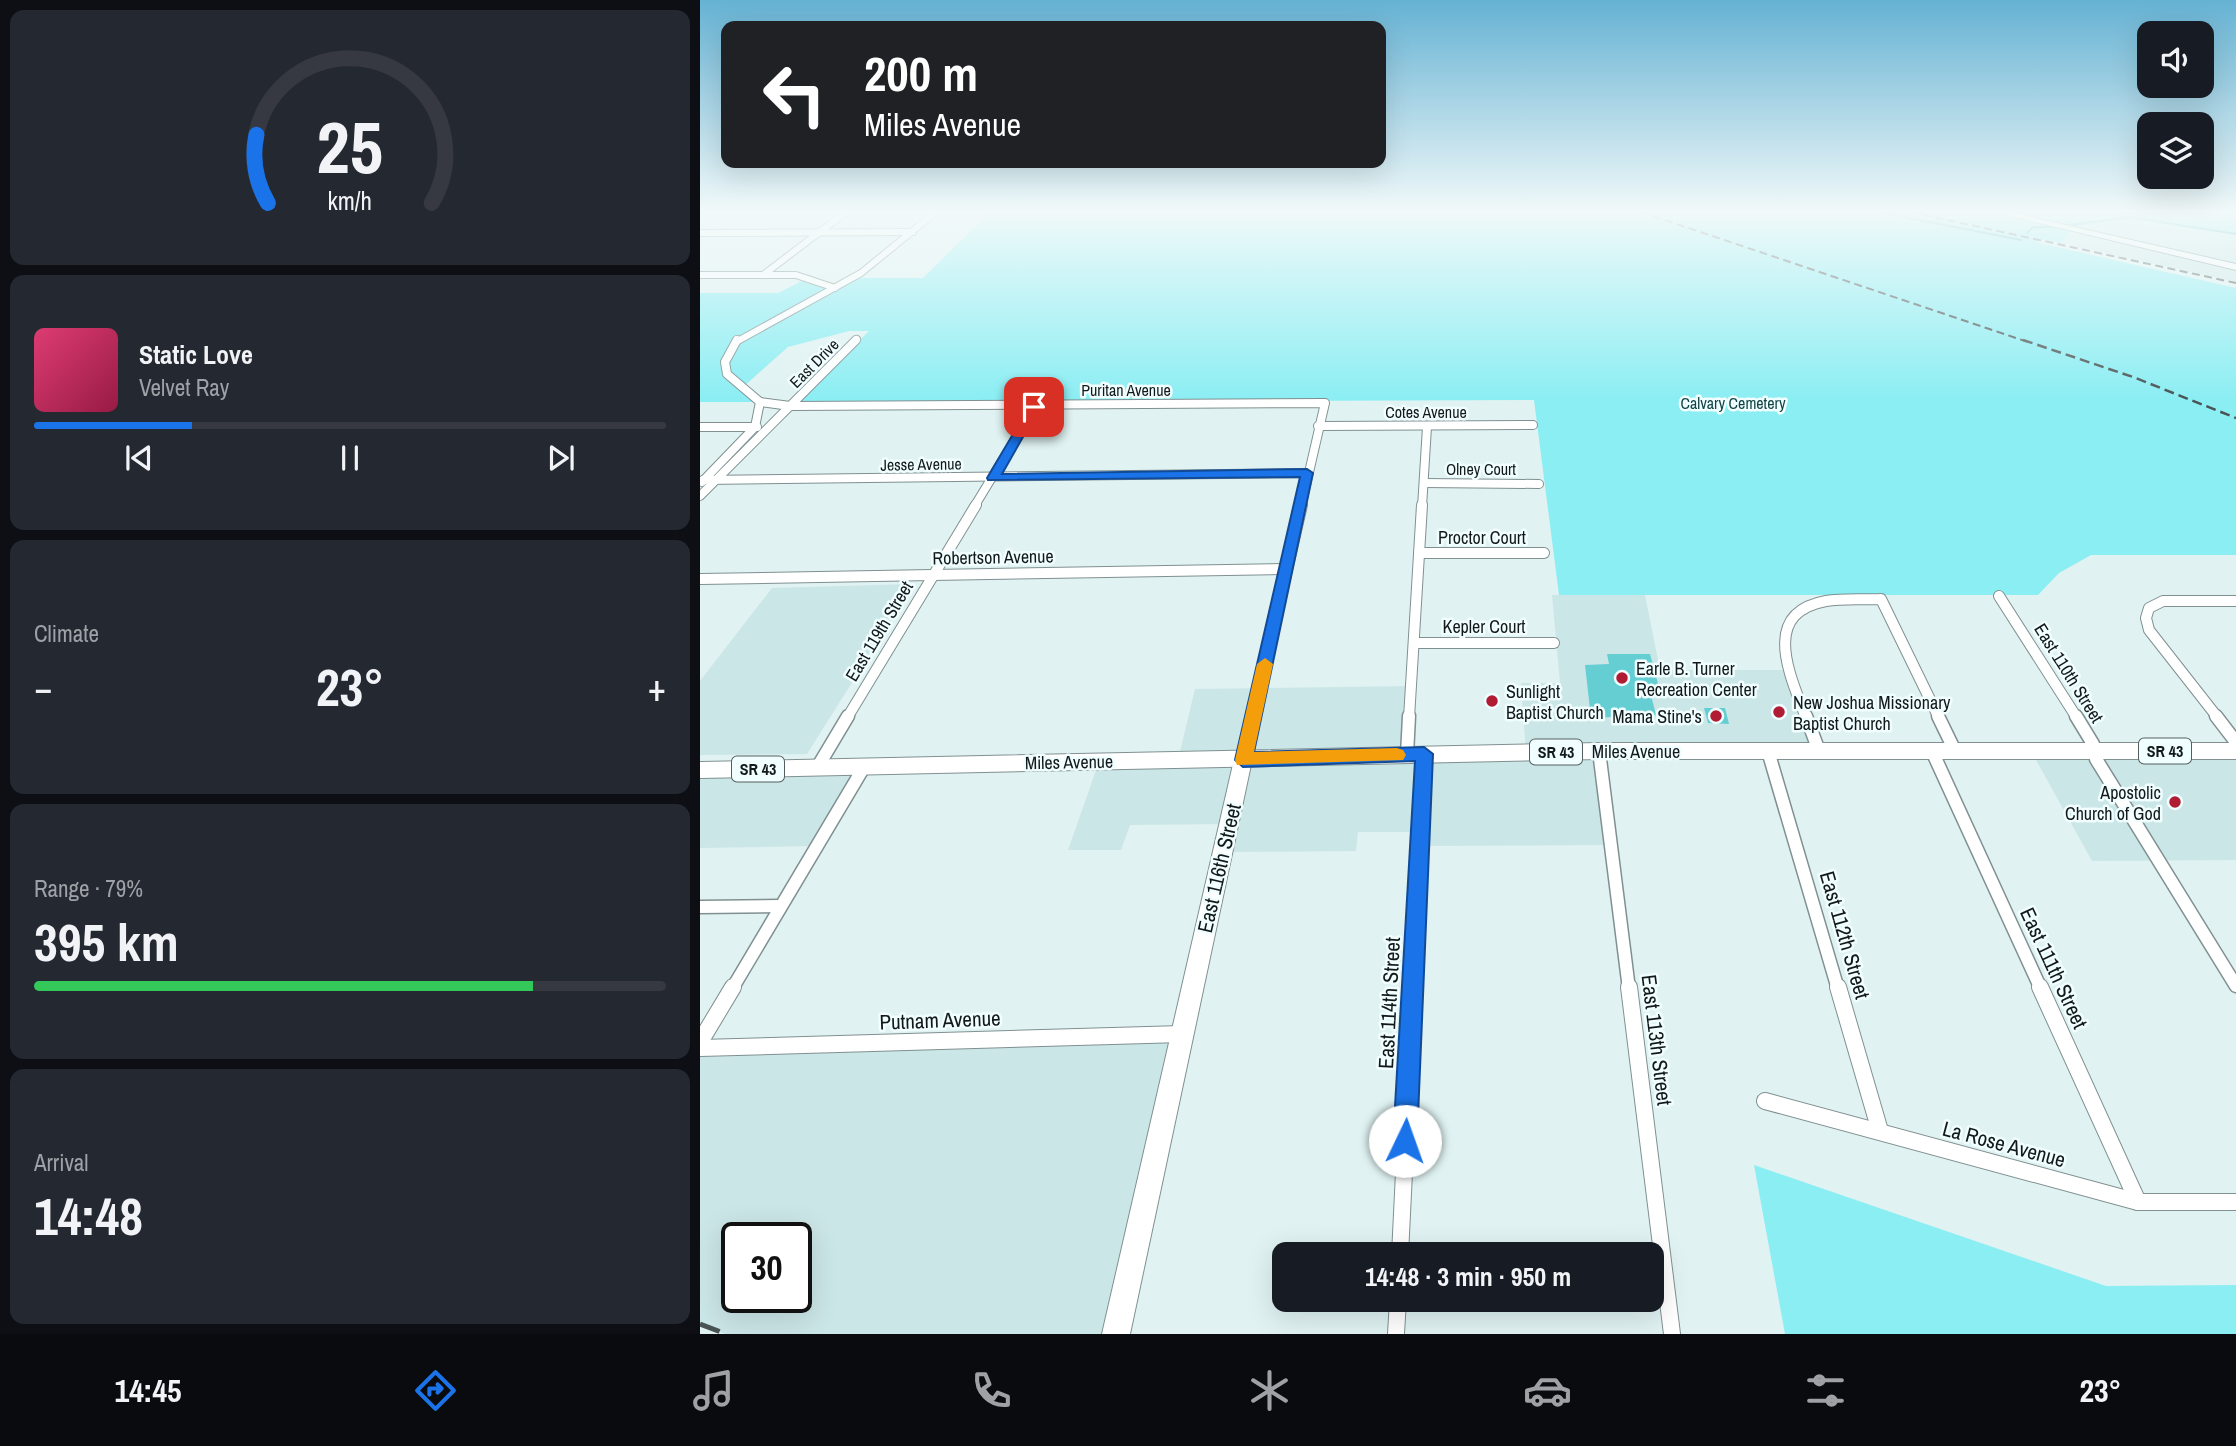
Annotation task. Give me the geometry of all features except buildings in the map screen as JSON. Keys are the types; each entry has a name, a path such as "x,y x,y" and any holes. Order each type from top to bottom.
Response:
{"main road":[{"name":"Miles Avenue","path":"700,770 1599,751 2236,751"},
{"name":"East 116th Street","path":"1116,1334 1243,760"}],"street":[{"path":"701,482 755,427 760,416 760,402 727,374 725,362 730,348 737,340 768,321 861,274"},
{"path":"700,275 796,275 835,288"},
{"name":"East Drive","path":"700,496 857,340"},
{"name":"Puritan Avenue","path":"760,402 790,406 1325,403"},
{"name":"East 116th Street","path":"1243,760 1325,403"},
{"name":"East 119th Street","path":"817,768 1036,405"},
{"name":"Cotes Avenue","path":"1318,426 1534,425"},
{"path":"700,427 770,427"},
{"name":"East 114th Street","path":"1400,1242 1416,754 1414,643 1427,427"},
{"name":"Jesse Avenue","path":"701,482 1307,473"},
{"name":"Olney Court","path":"1424,483 1539,484"},
{"name":"Proctor Court","path":"1419,553 1544,553"},
{"name":"Robertson Avenue","path":"700,579 1286,569"},
{"name":"East 110th Street","path":"1999,596 2236,986"},
{"path":"1819,751 1786,655 1783,639 1788,621 1804,608 1826,601 1881,599 1955,751"},
{"path":"2236,601 2163,601 2149,608 2146,618 2149,630 2236,742"},
{"name":"Kepler Court","path":"1414,643 1554,643"},
{"name":"East 113th Street","path":"1599,751 1672,1334"},
{"name":"East 112th Street","path":"1768,751 1880,1131"},
{"name":"East 111th Street","path":"1932,751 2138,1202"},
{"path":"700,1042 864,767"},
{"path":"700,907 781,906"},
{"name":"Putnam Avenue","path":"700,1048 1182,1034"},
{"name":"La Rose Avenue","path":"1765,1101 2138,1202 2236,1202"},
{"path":"1396,1334 1397,1312"}],"shaded area":[{"path":"2201,274 2236,274 2236,282"},
{"path":"914,584 807,754 700,755 700,681 772,588"},
{"path":"1552,595 1645,595 1660,670 1791,670 1819,751 1600,751 1611,845 1420,846 1420,832 1358,832 1356,851 1223,852 1228,824 1130,825 1121,850 1068,850 1099,762 1178,760 1195,689 1411,686 1407,754 1526,752 1521,683 1560,683"},
{"path":"2031,751 2236,751 2236,860 2092,861"},
{"path":"864,767 817,846 700,848 700,770"},
{"path":"1182,1034 1116,1334 726,1334 700,1324 700,1048"}],"green space":[{"name":"Calvary Cemetery","path":"927,274 2176,274 2236,288 2236,555 2091,555 2059,573 2038,595 1559,595 1534,400 796,403 869,331 849,331 788,347 743,387 760,402 700,402 700,293 778,293 808,278 835,288 853,278 923,278"},
{"path":"1754,1165 2106,1286 2236,1285 2236,1334 1785,1334"}],"railway":[{"path":"1826,274 2028,342"},
{"path":"2196,274 2236,283"},
{"path":"2023,340 2133,377 2236,418"},
{"path":"700,1324 726,1334"}],"slow traffic":[{"path":"1265,664 1243,760 1397,755"}],"place":[{"name":"Earle B. Turner Recreation Center","path":"1622,678"},
{"name":"Sunlight Baptist Church","path":"1492,701"},
{"name":"New Joshua Missionary Baptist Church","path":"1779,712"},
{"name":"Mama Stine's","path":"1716,716"},
{"name":"Apostolic Church of God","path":"2175,802"}],"route":[{"path":"1034,407 993,478 1307,473 1243,760 1424,754 1405,1141"}]}
